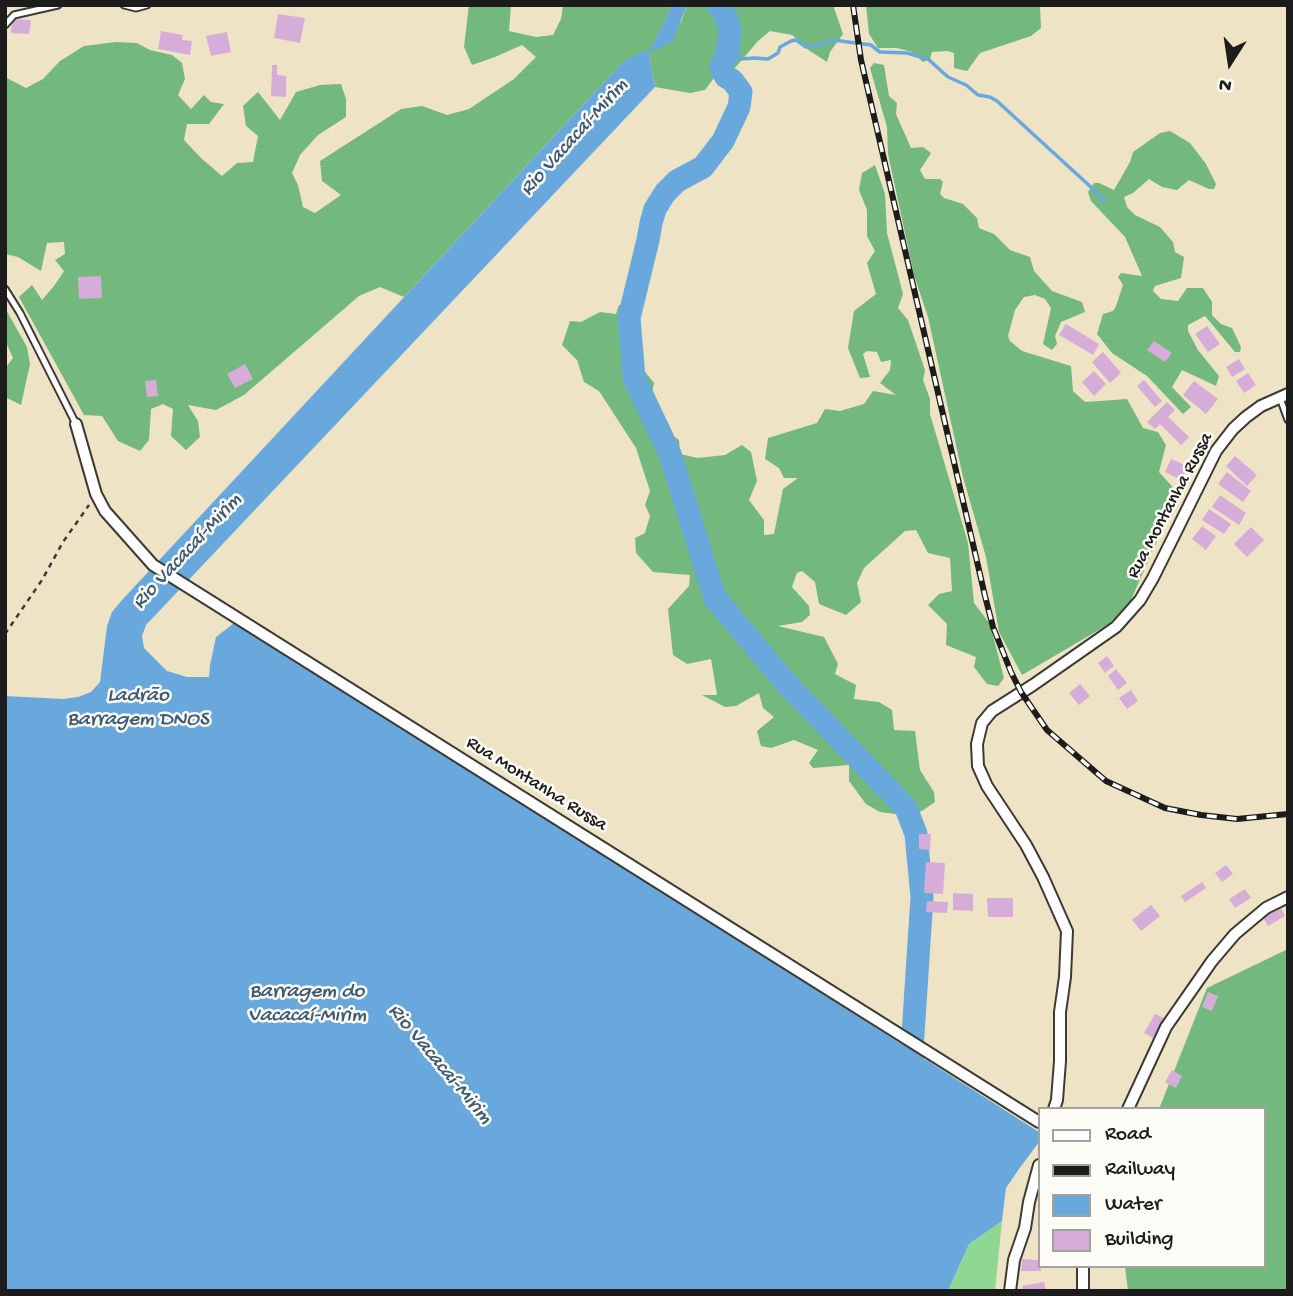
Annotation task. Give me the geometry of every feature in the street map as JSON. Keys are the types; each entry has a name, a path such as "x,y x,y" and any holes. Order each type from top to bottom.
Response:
{"street":[{"name":"Rua Montanha Russa","path":"1055,1107 1060,1061 1060,1012 1067,931 1032,856 987,786 978,766 982,723 992,710 1116,627 1140,600 1153,578 1216,451 1246,417 1261,406 1284,396"},
{"name":"Rua Montanha Russa","path":"76,425 96,494 111,519 153,565 1038,1121"},
{"path":"1129,1107 1166,1027 1212,961 1235,934 1265,908 1288,897"},
{"path":"1010,1291 1014,1260 1025,1228 1038,1169"},
{"path":"1083,1268 1083,1291"}],"lane":[{"path":"5,24 14,15 58,5"},
{"path":"124,5 136,8 147,5"},
{"path":"5,289 20,313 76,425"},
{"path":"1284,396 1288,420"}],"path":[{"path":"5,634 96,494"}],"green space":[{"path":"469,5 511,5 509,31 536,37 553,35 561,19 563,5 672,5 650,52 681,22 687,5 833,5 843,34 830,52 827,62 792,35 770,31 735,68 717,74 705,90 690,93 655,87 649,53 623,62 404,297 380,287 359,296 244,395 216,410 188,405 198,421 200,437 186,450 171,436 173,409 163,404 151,409 149,440 140,451 118,441 102,416 84,415 19,297 32,285 42,300 54,286 64,271 55,260 65,254 64,242 47,243 41,271 18,257 5,254 5,77 26,88 43,79 60,61 84,46 116,42 137,43 150,50 172,55 182,63 185,79 178,95 191,109 204,95 211,102 224,104 209,124 187,124 184,140 222,176 237,163 253,162 258,136 246,126 243,106 258,92 280,120 296,92 320,85 341,84 346,99 346,117 318,135 300,155 292,173 303,207 315,213 341,195 322,181 320,161 401,109 422,106 447,115 469,109 514,79 536,57 522,45 472,65 464,47"},
{"path":"866,5 1042,5 1041,28 1031,36 980,53 967,71 954,68 954,53 947,51 932,52 930,59 923,62 912,52 897,48 878,48 869,34"},
{"path":"874,63 884,65 889,96 897,103 896,114 911,148 923,147 931,153 920,170 925,179 940,179 943,182 940,194 944,198 963,204 977,218 979,228 994,234 1010,250 1030,257 1034,271 1052,291 1082,302 1085,312 1061,322 1055,336 1057,344 1052,350 1043,344 1051,308 1045,299 1035,295 1024,297 1015,310 1008,336 1010,341 1022,351 1071,366 1073,391 1085,402 1127,399 1143,428 1158,432 1166,445 1159,472 1178,493 1131,600 1109,624 1022,675 999,632 986,557 963,477 928,317 914,275 888,154 887,127 870,68"},
{"path":"1170,131 1190,143 1206,164 1216,184 1214,189 1209,189 1189,180 1177,190 1162,187 1149,179 1124,197 1127,207 1135,215 1160,227 1173,242 1175,252 1184,257 1181,278 1155,286 1153,291 1161,299 1178,301 1187,288 1203,288 1212,302 1212,315 1221,324 1232,328 1241,347 1240,352 1235,352 1205,316 1188,325 1188,331 1198,350 1219,376 1216,386 1182,370 1172,387 1191,407 1183,414 1147,376 1112,353 1097,334 1103,314 1113,311 1116,306 1123,285 1118,277 1121,273 1142,276 1125,237 1091,201 1088,192 1094,183 1114,190 1133,152 1160,133"},
{"path":"875,165 885,194 887,233 903,294 898,308 908,320 925,370 923,380 930,399 930,414 968,543 974,603 990,624 1004,678 998,686 987,684 974,667 976,657 946,645 947,624 928,605 939,594 952,591 950,558 928,553 916,530 905,531 864,568 857,583 861,602 846,615 819,604 815,582 802,571 797,573 792,587 809,606 810,615 802,622 778,626 824,637 838,664 835,674 856,685 854,699 879,702 892,710 894,730 915,731 920,770 934,792 935,802 922,811 902,815 880,812 866,804 849,781 849,765 813,768 809,763 818,750 794,740 771,748 761,746 757,731 774,717 763,708 759,693 736,706 725,707 702,695 717,695 711,659 687,664 673,655 668,609 689,586 690,575 653,572 636,553 635,538 645,533 650,516 645,505 650,491 636,448 599,391 584,382 577,360 562,345 570,321 581,322 600,312 616,314 619,305 634,307 639,322 635,359 654,383 651,398 658,425 679,440 680,454 698,458 725,455 742,445 751,452 757,481 749,500 764,520 764,535 774,534 783,489 798,478 784,478 779,468 765,459 768,438 817,423 825,409 840,411 864,404 873,391 896,395 880,383 890,370 891,360 881,362 877,352 867,351 863,354 870,377 860,378 848,348 854,311 876,294 867,263 875,251 867,236 867,210 859,190 862,173"},
{"path":"5,308 27,347 30,364 21,405 5,397 5,368 13,358 5,340"},
{"path":"1288,949 1288,1291 1128,1291 1125,1268 1265,1268 1265,1107 1160,1107 1207,988"},
{"path":"1002,1221 995,1291 948,1291 969,1244"}],"water":[{"name":"Rio Vacacaí-Mirim","path":"672,5 687,5 673,41 649,53"},
{"name":"Barragem do Vacacaí-Mirim","path":"645,50 649,53 655,87 146,625 142,636 144,648 167,671 187,677 209,677 216,637 238,620 1038,1131 1038,1143 1006,1188 1002,1221 969,1244 948,1291 5,1291 5,696 63,699 91,692 100,682 107,626 112,612 122,600 623,62"}],"building":[{"path":"278,14 305,18 300,43 274,38"},
{"path":"12,19 31,20 29,34 11,33"},
{"path":"161,31 183,35 182,40 192,41 190,55 158,49"},
{"path":"227,32 231,52 211,56 206,36"},
{"path":"272,65 277,65 277,75 286,76 286,97 271,96"},
{"path":"101,276 102,298 79,299 78,277"},
{"path":"1066,324 1099,344 1093,355 1059,335"},
{"path":"1207,326 1220,344 1208,352 1195,334"},
{"path":"1154,341 1172,353 1165,362 1147,350"},
{"path":"1103,352 1121,373 1110,383 1092,362"},
{"path":"1239,359 1245,369 1232,377 1226,367"},
{"path":"245,364 253,379 235,388 227,374"},
{"path":"1094,371 1106,384 1094,396 1082,382"},
{"path":"1248,373 1256,385 1244,393 1236,381"},
{"path":"156,380 158,396 147,397 145,381"},
{"path":"1144,380 1162,401 1155,407 1137,386"},
{"path":"1194,381 1218,399 1206,414 1183,395"},
{"path":"1167,402 1175,410 1168,417 1189,437 1181,445 1160,424 1155,429 1147,422"},
{"path":"1235,456 1257,475 1247,486 1226,466"},
{"path":"1171,459 1189,467 1182,480 1165,472"},
{"path":"1227,472 1251,491 1243,502 1218,484"},
{"path":"1220,495 1246,513 1239,525 1212,507"},
{"path":"1209,509 1231,524 1224,534 1202,520"},
{"path":"1202,526 1216,536 1206,550 1192,539"},
{"path":"1251,527 1264,540 1247,557 1234,544"},
{"path":"1107,656 1114,666 1105,673 1098,663"},
{"path":"1116,669 1127,683 1118,690 1108,676"},
{"path":"1080,684 1090,696 1079,705 1069,693"},
{"path":"1131,690 1138,701 1127,709 1119,698"},
{"path":"919,834 931,834 930,850 919,849"},
{"path":"926,862 945,863 943,894 924,893"},
{"path":"1226,865 1233,874 1222,882 1215,873"},
{"path":"1202,882 1206,888 1185,902 1181,896"},
{"path":"1245,889 1251,898 1235,908 1229,899"},
{"path":"953,893 973,894 973,911 953,910"},
{"path":"987,898 1013,898 1013,917 988,917"},
{"path":"927,901 948,902 947,913 926,912"},
{"path":"1151,905 1160,916 1141,931 1132,920"},
{"path":"1281,908 1285,916 1268,926 1263,918"},
{"path":"1208,992 1218,996 1212,1011 1202,1007"},
{"path":"1155,1014 1166,1019 1155,1039 1144,1033"},
{"path":"1172,1070 1182,1076 1176,1088 1165,1082"},
{"path":"1022,1259 1038,1260 1038,1268 1041,1271 1021,1271"},
{"path":"1044,1282 1046,1291 1023,1291 1022,1286"}],"waterway":[{"name":"Rio Vacacaí-Mirim","path":"718,5 730,30 728,50 721,67 726,77 732,80 741,92 739,107 723,141 703,167 677,181 655,209 629,318 634,378 670,454 715,598 787,684 906,808 916,834 922,897 911,1065"},
{"path":"728,50 740,59 768,59 791,41 796,40 806,47 813,47 833,40 871,45 880,52 907,53 928,59 948,77 966,85 978,95 997,101 1104,201"}],"railway":[{"path":"853,5 861,60 985,596 993,627 1021,692 1047,730 1106,781 1165,808 1237,819 1288,814"}],"water label":[{"name":"Ladrão Barragem DNOS","path":"138,709"}]}
